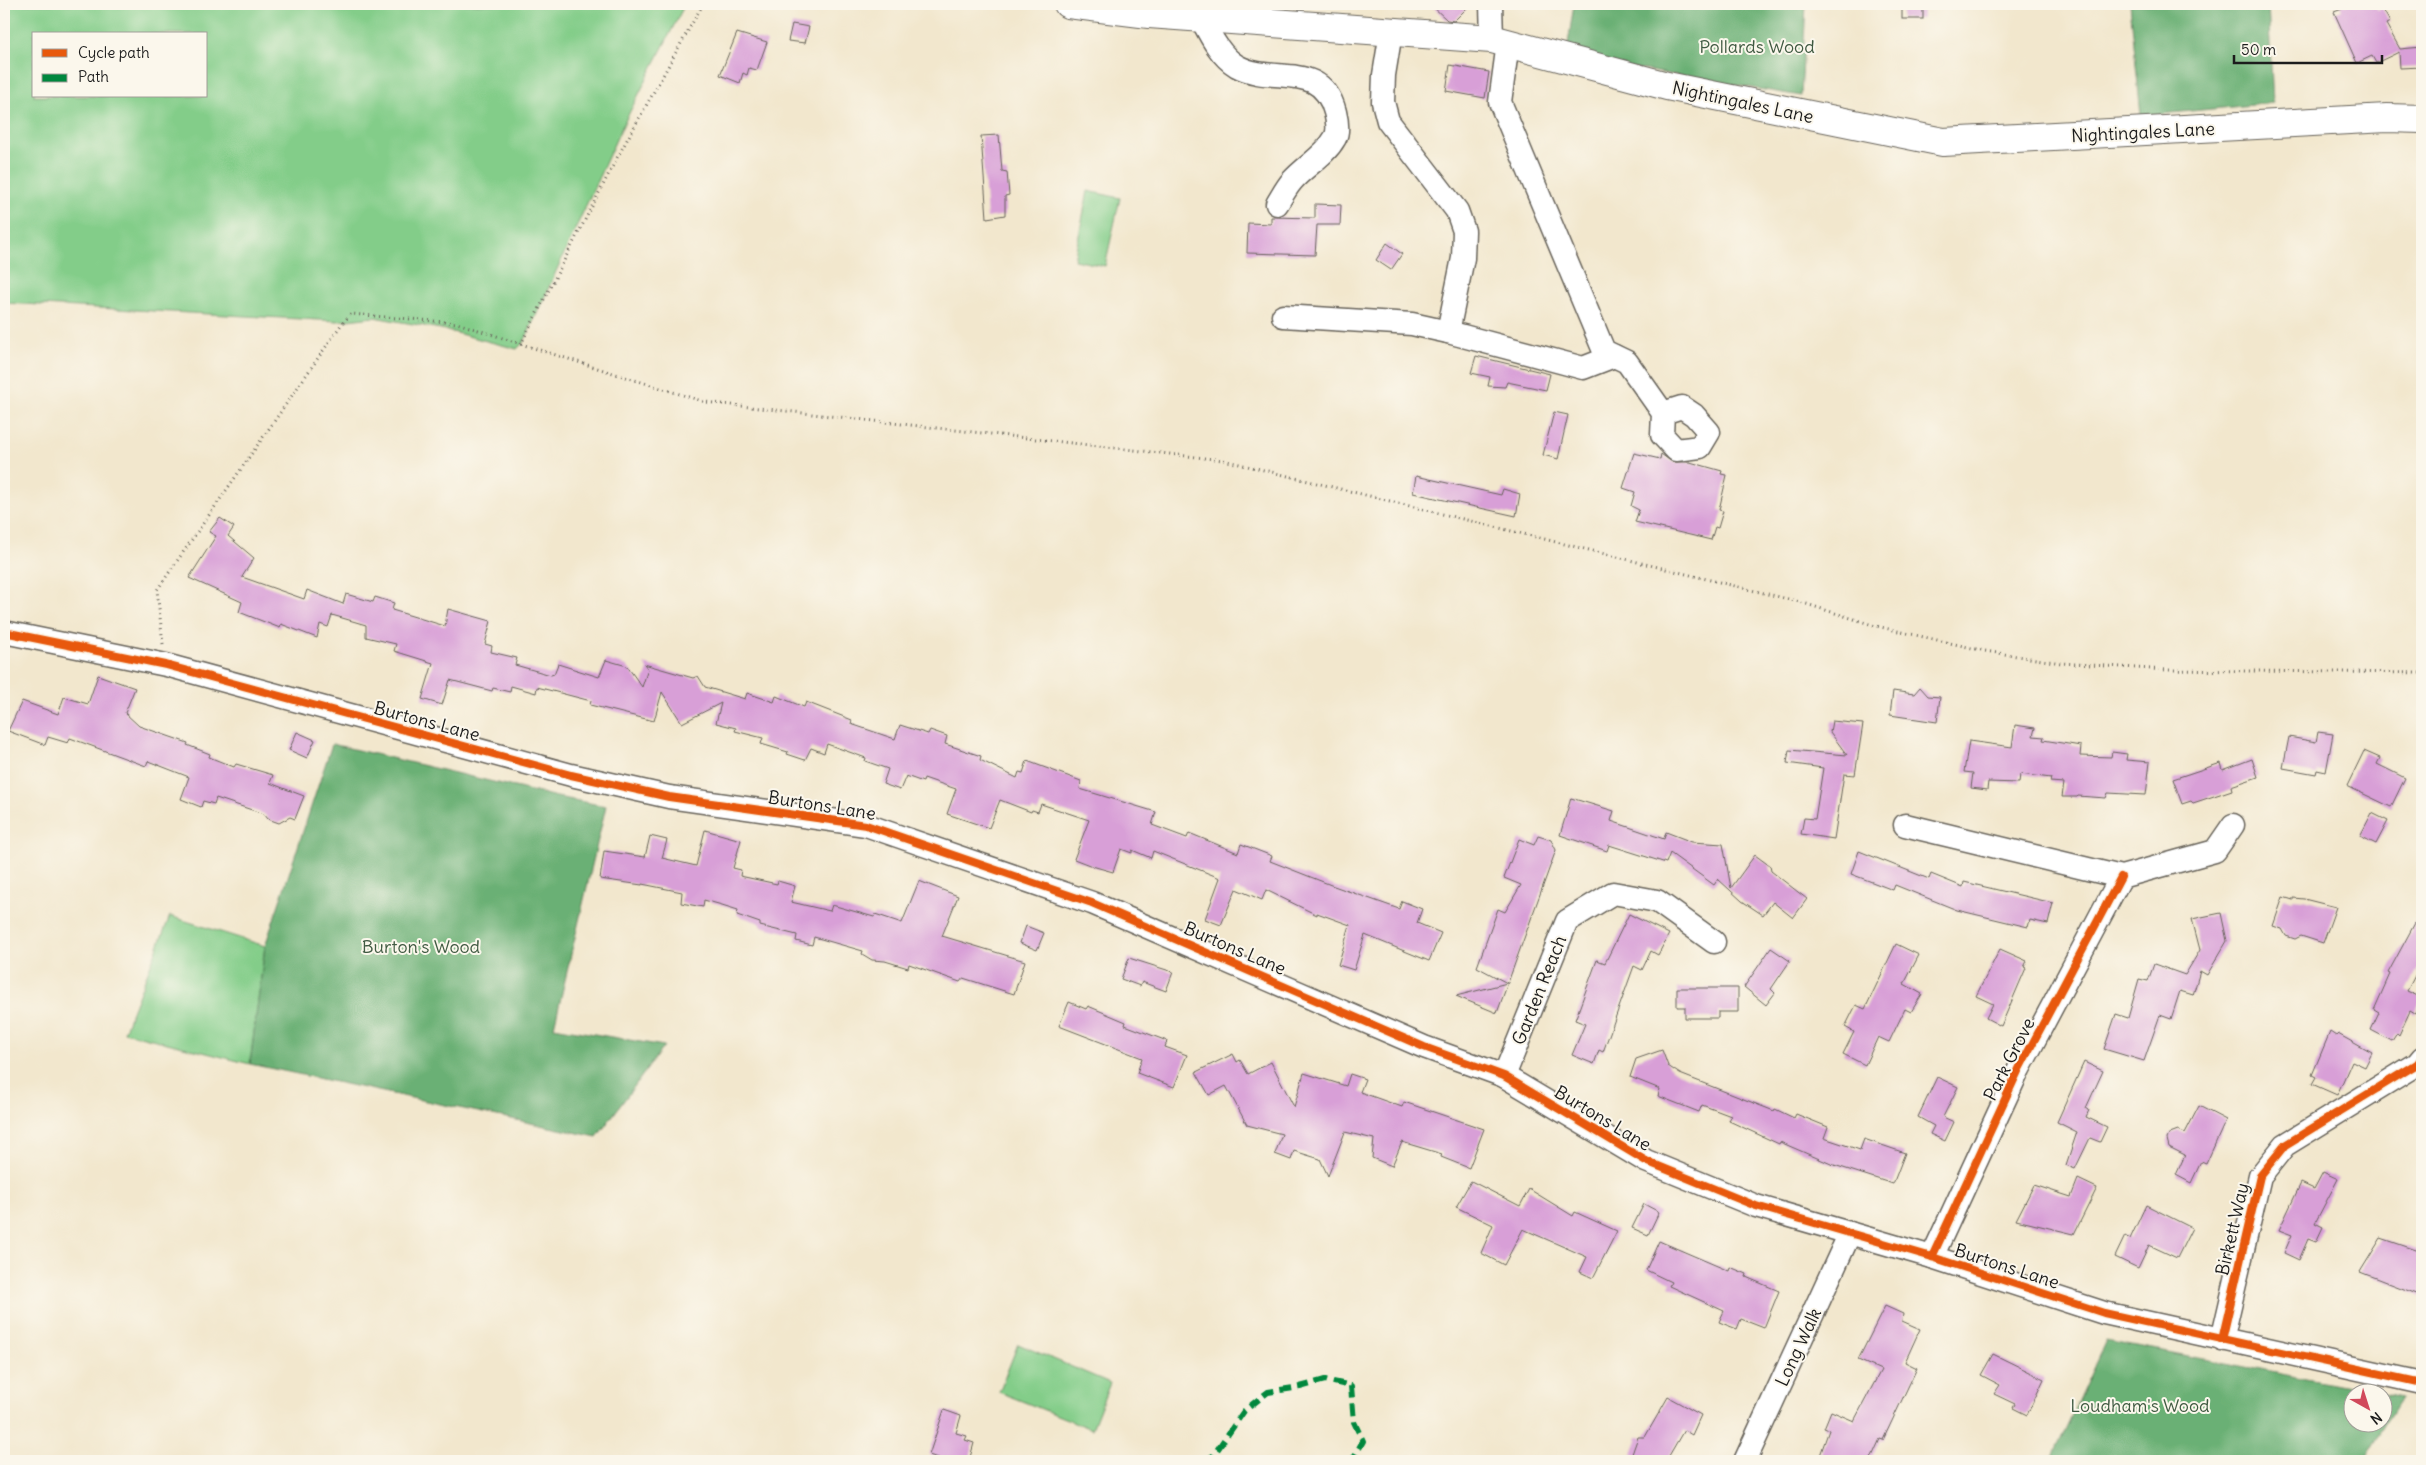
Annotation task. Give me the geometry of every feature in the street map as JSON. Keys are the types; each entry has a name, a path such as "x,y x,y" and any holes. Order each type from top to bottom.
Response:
{"main road":[{"name":"Nightingales Lane","path":"1068,4 1149,14 1500,41 1667,86 1943,142 2387,118 2422,119"}],"street":[{"path":"1491,4 1500,41 1500,102 1604,351 1627,362 1663,413"},
{"path":"1200,18 1217,47 1234,65 1248,72 1303,78 1319,84 1332,99 1338,122 1336,136 1329,146 1291,182 1277,204"},
{"path":"1391,32 1384,75 1383,102 1388,121 1457,211 1464,231 1463,258 1448,332"},
{"path":"1283,316 1412,324 1583,368 1614,356"},
{"name":"Burtons Lane","path":"4,632 166,665 571,775 669,797 866,824 1092,903 1424,1047 1504,1076 1646,1161 1756,1206 1932,1257 2104,1313 2422,1383"},
{"path":"1905,825 2121,877 2215,851 2232,825"},
{"name":"Park Grove","path":"1932,1257 2019,1069 2121,877"},
{"name":"Garden Reach","path":"1504,1076 1567,920 1613,893 1657,901 1714,942"},
{"name":"Birkett Way","path":"2222,1340 2260,1176 2286,1144 2417,1064 2422,1058"},
{"name":"Long Walk","path":"1745,1461 1850,1232"}],"path":[{"path":"522,344 618,156 703,4"},
{"path":"166,665 157,590 341,325 351,314 457,323 705,402 1223,460 1800,602 1876,626 1985,651 2061,663 2166,670 2422,673"}],"green space":[{"path":"4,4 685,4 619,133 524,342 517,349 441,329 374,317 338,321 4,303"},
{"name":"Pollards Wood","path":"1574,4 1806,4 1801,96 1566,57"},
{"path":"2130,4 2268,4 2273,103 2141,116"},
{"path":"1088,191 1120,198 1105,266 1074,260"},
{"name":"Burton's Wood","path":"332,744 557,797 606,806 554,1027 664,1046 597,1137 250,1064 265,946"},
{"path":"170,916 265,946 250,1064 124,1032"},
{"name":"Loudham's Wood","path":"2106,1340 2344,1386 2344,1432 2380,1432 2363,1461 2051,1461"},
{"path":"1018,1344 1110,1383 1092,1429 999,1392"},
{"name":"Loudham's Wood","path":"2394,1396 2401,1398 2394,1410"}],"building":[{"path":"1430,4 1471,4 1454,21 1447,20"},
{"path":"1902,4 1923,4 1923,19 1902,19"},
{"path":"2340,4 2374,4 2378,10 2382,8 2390,22 2386,24 2400,49 2422,47 2422,67 2400,68 2399,52 2376,63 2372,56 2357,63 2334,12 2342,9"},
{"path":"792,24 809,27 805,43 788,41"},
{"path":"737,33 767,42 757,70 749,68 747,75 743,73 740,83 720,75"},
{"path":"1450,65 1489,72 1485,98 1446,91"},
{"path":"999,135 1002,171 1007,172 1009,195 1005,196 1005,215 987,218 981,136"},
{"path":"1315,204 1341,205 1340,225 1317,225 1315,255 1247,253 1248,223 1271,224 1271,217 1315,218"},
{"path":"1387,243 1402,254 1391,270 1376,260"},
{"path":"1476,356 1550,374 1546,390 1507,382 1505,387 1488,386 1490,377 1471,373"},
{"path":"1554,412 1568,415 1558,459 1543,455"},
{"path":"1634,453 1660,459 1661,454 1672,462 1690,462 1722,471 1721,474 1727,475 1719,510 1723,511 1718,528 1715,527 1711,540 1635,522 1639,510 1631,506 1635,492 1623,488"},
{"path":"1416,476 1501,495 1503,489 1520,494 1516,516 1413,493"},
{"path":"220,518 234,527 228,536 254,558 242,577 304,599 307,590 343,604 346,594 373,602 375,597 394,603 392,610 445,626 448,609 491,621 485,644 492,646 491,652 517,658 515,665 551,675 554,674 558,664 599,677 606,660 627,666 642,687 648,669 644,664 693,678 698,676 705,687 745,699 747,693 774,702 776,696 804,707 806,702 852,720 851,724 895,739 900,725 928,734 930,730 947,736 945,744 981,756 980,760 1017,778 1019,772 1023,773 1027,761 1081,781 1080,789 1156,812 1152,825 1187,838 1189,833 1238,853 1241,844 1272,856 1270,861 1399,909 1402,901 1422,909 1417,923 1441,933 1429,961 1365,935 1354,970 1338,965 1350,925 1317,913 1317,915 1266,890 1262,900 1236,889 1221,925 1205,919 1220,878 1153,851 1151,858 1132,850 1132,853 1121,849 1113,872 1092,866 1074,859 1089,820 1041,804 1038,812 1032,810 1031,812 1000,800 989,828 947,814 956,789 924,778 923,782 906,776 900,790 883,784 888,769 865,761 866,758 827,744 824,753 811,748 805,760 787,754 788,752 761,744 763,738 735,731 736,728 716,723 721,703 682,723 662,692 654,721 590,705 591,701 537,687 536,693 511,686 510,692 493,688 492,691 450,680 442,705 422,699 433,663 394,651 396,644 366,637 366,625 332,615 328,627 320,624 317,638 281,624 280,628 239,612 242,602 189,578 216,536 209,532"},
{"path":"98,675 135,688 125,713 139,726 188,743 187,745 210,754 209,757 234,767 236,764 273,775 270,783 304,796 295,819 290,817 279,823 268,819 264,814 216,798 214,804 203,801 201,807 181,799 189,777 148,761 146,766 70,738 68,743 48,737 45,745 8,731 22,701 58,714 64,697 88,704"},
{"path":"1920,687 1928,696 1940,697 1937,722 1890,715 1893,691 1914,694"},
{"path":"1832,721 1863,724 1855,775 1844,774 1834,839 1801,834 1804,818 1815,819 1823,768 1787,763 1789,750 1847,755 1830,732"},
{"path":"2015,725 2035,728 2033,736 2044,737 2043,740 2081,746 2080,756 2111,757 2112,752 2127,754 2126,760 2150,762 2146,795 2108,793 2106,798 2062,797 2064,783 2050,782 2051,778 2020,774 2019,783 1988,782 1987,790 1971,788 1973,773 1964,772 1969,741 2012,747"},
{"path":"297,732 315,740 307,758 289,750"},
{"path":"2318,732 2333,734 2326,772 2317,770 2316,774 2283,768 2289,737 2316,742"},
{"path":"2364,751 2380,758 2377,764 2405,778 2391,807 2347,786"},
{"path":"2252,759 2258,777 2231,786 2232,790 2193,803 2191,801 2182,804 2173,779 2221,763 2223,770"},
{"path":"1571,798 1614,811 1611,821 1664,839 1666,832 1692,842 1723,844 1731,888 1755,855 1770,866 1771,871 1807,899 1793,918 1773,902 1763,915 1742,901 1718,879 1714,885 1670,853 1666,863 1609,845 1607,851 1560,835"},
{"path":"2372,813 2388,821 2376,844 2360,836"},
{"path":"705,830 741,840 733,868 741,870 740,876 777,884 778,881 795,886 791,902 830,911 832,905 874,917 875,914 902,923 919,881 958,896 942,936 1025,961 1014,994 963,978 960,982 909,964 908,968 885,961 872,960 862,954 863,951 814,937 812,945 796,941 797,935 760,926 760,923 737,915 738,910 704,900 703,907 681,903 682,892 642,884 600,879 604,851 645,857 650,836 667,840 662,858 696,866"},
{"path":"1538,836 1551,840 1556,850 1497,1013 1456,996 1507,983 1477,967 1498,909 1505,912 1521,885 1504,878 1519,839 1534,845"},
{"path":"1859,851 1929,879 1931,874 1963,887 1964,882 2053,903 2048,924 2030,920 2028,927 1957,910 1895,885 1893,890 1851,874"},
{"path":"2283,897 2293,900 2293,898 2304,899 2336,907 2323,943 2301,936 2295,939 2286,936 2282,929 2273,926"},
{"path":"2422,910 2422,962 2407,991 2422,998 2415,1014 2410,1011 2399,1035 2397,1033 2392,1041 2371,1030 2379,1013 2374,1010 2390,974 2388,973"},
{"path":"2221,913 2227,941 2207,975 2200,971 2193,995 2180,991 2171,1019 2160,1015 2144,1061 2104,1049 2116,1014 2128,1018 2139,979 2148,981 2154,964 2185,975 2200,950 2192,919"},
{"path":"1629,914 1669,934 1658,955 1651,951 1642,970 1634,966 1603,1052 1599,1050 1594,1064 1572,1055 1585,1024 1575,1020 1597,960 1605,963"},
{"path":"1026,926 1044,933 1037,950 1020,943"},
{"path":"1896,944 1919,955 1904,984 1922,994 1911,1012 1905,1009 1889,1042 1878,1037 1865,1065 1843,1054 1854,1032 1845,1027 1856,1005 1865,1009"},
{"path":"1771,948 1790,961 1771,989 1775,993 1766,1005 1744,987"},
{"path":"2000,949 2027,961 2024,967 2026,968 2001,1026 1986,1018 1993,1004 1976,996"},
{"path":"1129,958 1173,972 1166,991 1142,982 1140,986 1121,979"},
{"path":"1677,988 1738,988 1738,1012 1718,1012 1718,1018 1685,1018 1685,1007 1677,1007"},
{"path":"1069,1002 1086,1009 1088,1006 1126,1022 1125,1025 1167,1041 1165,1047 1187,1055 1174,1087 1137,1073 1142,1058 1059,1026"},
{"path":"2330,1032 2336,1036 2338,1034 2372,1053 2365,1067 2352,1061 2337,1095 2312,1084 2316,1077 2312,1075"},
{"path":"1662,1050 1668,1066 1680,1074 1774,1111 1775,1109 1794,1118 1796,1114 1828,1127 1824,1138 1860,1150 1864,1139 1905,1153 1893,1184 1831,1164 1780,1142 1779,1144 1729,1121 1731,1116 1702,1105 1699,1112 1658,1096 1660,1089 1630,1077 1636,1059"},
{"path":"1233,1054 1237,1062 1240,1060 1248,1074 1271,1062 1294,1107 1304,1073 1346,1086 1350,1074 1365,1079 1360,1092 1402,1107 1404,1102 1484,1129 1469,1168 1441,1157 1442,1154 1402,1142 1392,1166 1372,1158 1374,1139 1345,1132 1328,1176 1320,1159 1294,1151 1291,1160 1275,1154 1282,1134 1247,1125 1226,1086 1209,1095 1196,1072"},
{"path":"2084,1062 2103,1071 2086,1108 2089,1110 2086,1117 2107,1127 2100,1142 2090,1138 2075,1169 2066,1165 2077,1132 2057,1122"},
{"path":"1937,1077 1958,1087 1943,1117 1954,1122 1945,1141 1930,1134 1934,1126 1918,1117"},
{"path":"2199,1106 2226,1120 2206,1164 2201,1162 2191,1183 2176,1175 2185,1155 2169,1147 2167,1139 2170,1133 2178,1130 2185,1133"},
{"path":"2323,1172 2338,1179 2315,1223 2323,1227 2316,1242 2308,1239 2299,1260 2284,1253 2292,1235 2279,1230 2301,1183 2314,1189"},
{"path":"2078,1179 2097,1188 2074,1234 2016,1220 2034,1185 2071,1197"},
{"path":"1471,1181 1520,1206 1529,1189 1573,1216 1575,1212 1617,1231 1593,1278 1580,1272 1587,1257 1523,1229 1504,1265 1481,1253 1493,1225 1456,1207"},
{"path":"1644,1204 1659,1212 1648,1235 1632,1228"},
{"path":"2146,1205 2192,1228 2177,1258 2149,1245 2138,1268 2115,1257 2125,1236 2130,1239"},
{"path":"2381,1238 2422,1252 2422,1296 2360,1272"},
{"path":"1659,1241 1729,1271 1730,1267 1747,1274 1746,1277 1779,1291 1764,1328 1741,1319 1737,1329 1719,1322 1724,1311 1669,1286 1671,1282 1646,1270"},
{"path":"1885,1306 1903,1314 1902,1321 1920,1329 1905,1362 1917,1368 1883,1440 1880,1439 1870,1461 1818,1461 1829,1430 1824,1428 1831,1411 1854,1421 1881,1370 1858,1360"},
{"path":"1993,1354 2044,1379 2027,1415 2013,1408 2015,1404 1994,1394 2000,1385 1981,1375"},
{"path":"1668,1397 1701,1415 1692,1435 1684,1430 1666,1461 1652,1461 1632,1454 1638,1437 1645,1437"},
{"path":"944,1410 961,1416 956,1433 967,1436 965,1440 974,1443 969,1461 947,1461 929,1455"}],"marked path":[{"path":"1204,1461 1213,1456 1244,1411 1268,1392 1300,1387 1325,1380 1351,1386 1354,1422 1363,1441 1352,1461"}],"cycle path":[{"path":"4,632 166,665 571,775 669,797 866,825 1092,903 1424,1047 1504,1076 1646,1161 1756,1206 1932,1257 2104,1313 2422,1383"},
{"path":"1932,1257 2019,1069 2121,877"},
{"path":"2222,1340 2260,1176 2285,1145 2417,1064 2422,1058"}]}
